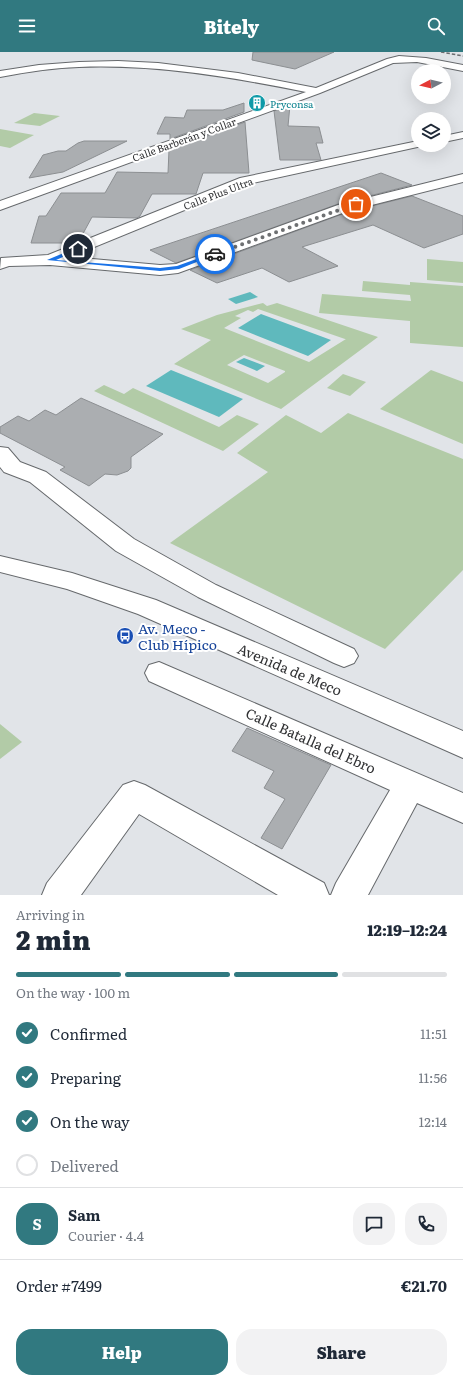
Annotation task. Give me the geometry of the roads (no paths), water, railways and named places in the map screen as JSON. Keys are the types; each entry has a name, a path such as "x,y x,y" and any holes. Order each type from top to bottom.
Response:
{"street":[{"path":"0,74 17,67 43,61 77,56 122,55 164,59 317,91"},
{"name":"Calle Barberán y Collar","path":"0,206 317,91 396,59 411,59 463,68"},
{"path":"451,138 463,135"},
{"name":"Calle Plus Ultra","path":"50,260 244,181 411,145"},
{"path":"0,264 6,261 50,260 160,270 178,268 342,208 463,178"},
{"path":"0,449 19,454 34,463 38,477"},
{"path":"0,453 12,467 38,477 125,545 207,591 344,656"},
{"name":"Avenida de Meco","path":"0,564 72,582 147,607 463,745"},
{"name":"Calle Batalla del Ebro","path":"159,673 463,808"},
{"path":"349,895 411,784"},
{"path":"60,895 134,795 311,895"}],"water":[{"path":"250,292 258,297 236,304 228,299"},
{"path":"261,314 331,340 308,356 238,328"},
{"path":"244,358 265,366 257,371 236,362"},
{"path":"171,370 243,399 219,417 146,386"}],"railway":[{"path":"441,52 463,56"}],"place":[{"name":"Pryconsa","path":"257,103"},
{"name":"Av. Meco - Club Hípico","path":"125,636"}]}
